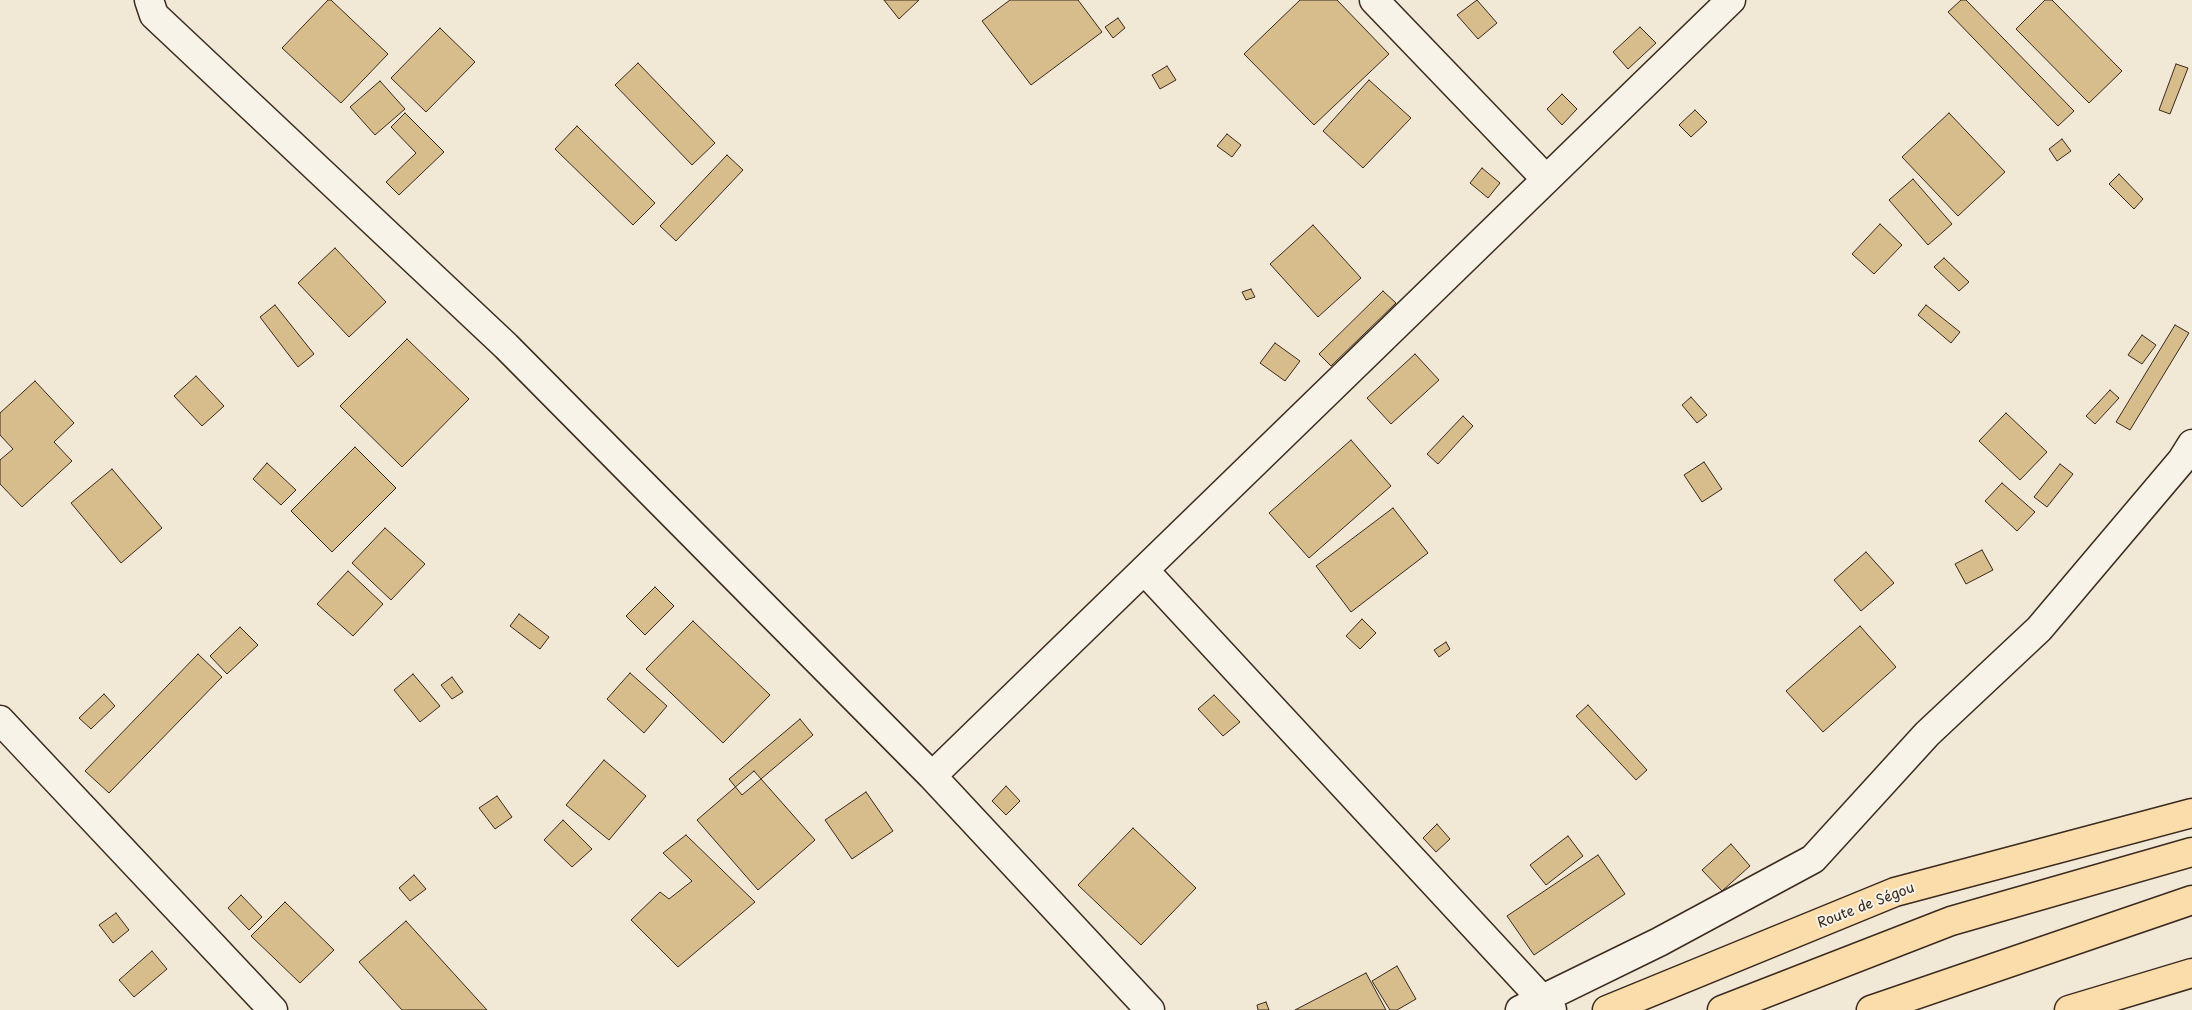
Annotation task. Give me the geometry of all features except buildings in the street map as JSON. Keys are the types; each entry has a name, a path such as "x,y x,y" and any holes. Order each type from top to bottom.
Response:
{"main road":[{"name":"Route de Ségou","path":"1607,1010 1894,892 2187,813"},
{"path":"1722,1010 1951,921 2192,852"},
{"path":"1871,1010 2192,900"},
{"path":"2069,1010 2192,973"}],"street":[{"path":"148,0 154,15 506,346 932,776 1150,1010"},
{"path":"1374,0 1546,179"},
{"path":"932,776 1731,0"},
{"path":"1144,570 1538,1006 1813,859 1927,734 2039,629 2182,460 2192,444"},
{"path":"0,720 273,1010"}]}
